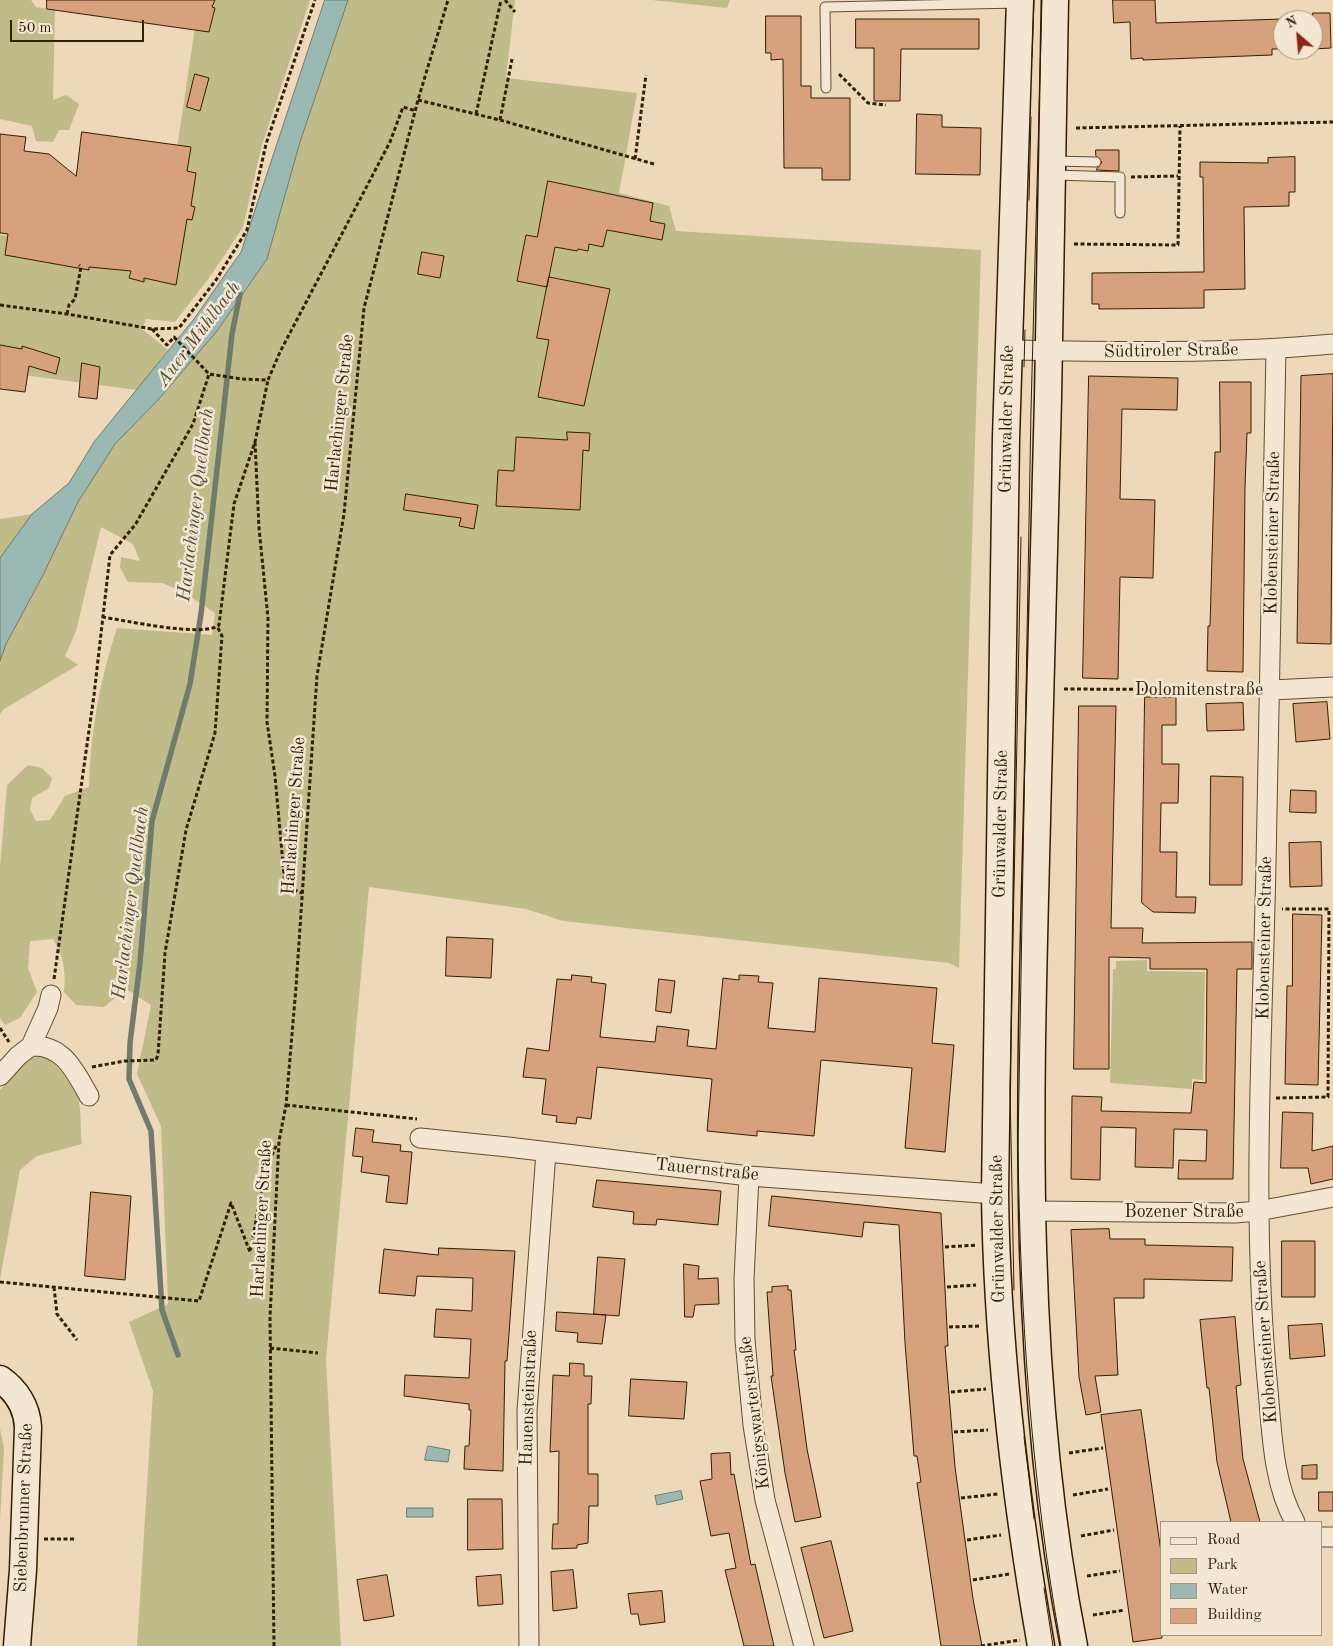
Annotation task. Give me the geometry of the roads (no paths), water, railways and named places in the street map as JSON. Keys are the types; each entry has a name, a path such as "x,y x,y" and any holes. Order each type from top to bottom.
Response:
{"main road":[{"name":"Grünwalder Straße","path":"1055,0 1049,351 1031,1055 1037,1346 1053,1516 1074,1646"},
{"name":"Grünwalder Straße","path":"1020,2 1008,350 995,1194 996,1252 1003,1357 1031,1643"},
{"name":"Siebenbrunner Straße","path":"0,1379 17,1396 27,1415 28,1427 23,1570 17,1646"}],"street":[{"name":"Südtiroler Straße","path":"1008,350 1168,352 1276,349 1333,344"},
{"name":"Klobensteiner Straße","path":"1276,349 1271,690 1258,1212 1262,1334 1275,1461 1286,1507 1294,1521"},
{"name":"Dolomitenstraße","path":"1271,690 1333,687"},
{"path":"0,1076 18,1056 31,1046 48,1008 51,994"},
{"path":"31,1046 44,1045 60,1053 74,1070 89,1096"},
{"name":"Tauernstraße","path":"420,1138 749,1176 995,1194"},
{"name":"Hauensteinstraße","path":"529,1646 527,1411 546,1152"},
{"name":"Königswarterstraße","path":"749,1176 744,1297 745,1340 753,1425 765,1500 804,1646"},
{"name":"Bozener Straße","path":"1034,1211 1258,1212 1333,1197"}],"lane":[{"path":"826,88 825,7 1020,2"},
{"path":"1051,168 1096,162"},
{"path":"1051,168 1120,177 1120,213"}],"water":[{"name":"Auer Mühlbach","path":"325,0 348,0 300,142 267,259 217,331 159,399 115,444 78,502 42,577 6,644 0,661 0,558 32,514 69,483 94,442 194,319 241,252"},
{"path":"428,1446 450,1450 448,1462 425,1460"},
{"path":"681,1491 683,1499 657,1505 655,1496"},
{"path":"407,1508 433,1508 433,1517 407,1517"}],"waterway":[{"name":"Harlachinger Quellbach","path":"178,1355 162,1310 151,1131 129,1079 130,1043 140,963 152,821 190,684 201,614 232,334 240,294"}],"tram line":[{"path":"1032,57 1034,0"},
{"path":"1042,0 1031,410 1018,1144 1021,1270 1029,1396 1042,1521 1061,1646"},
{"path":"1029,200 1031,117"},
{"path":"1024,367 1025,330"},
{"path":"1014,1290 1010,1089 1021,537"},
{"path":"1024,1437 1034,1519"},
{"path":"1044,1588 1053,1646"}]}
